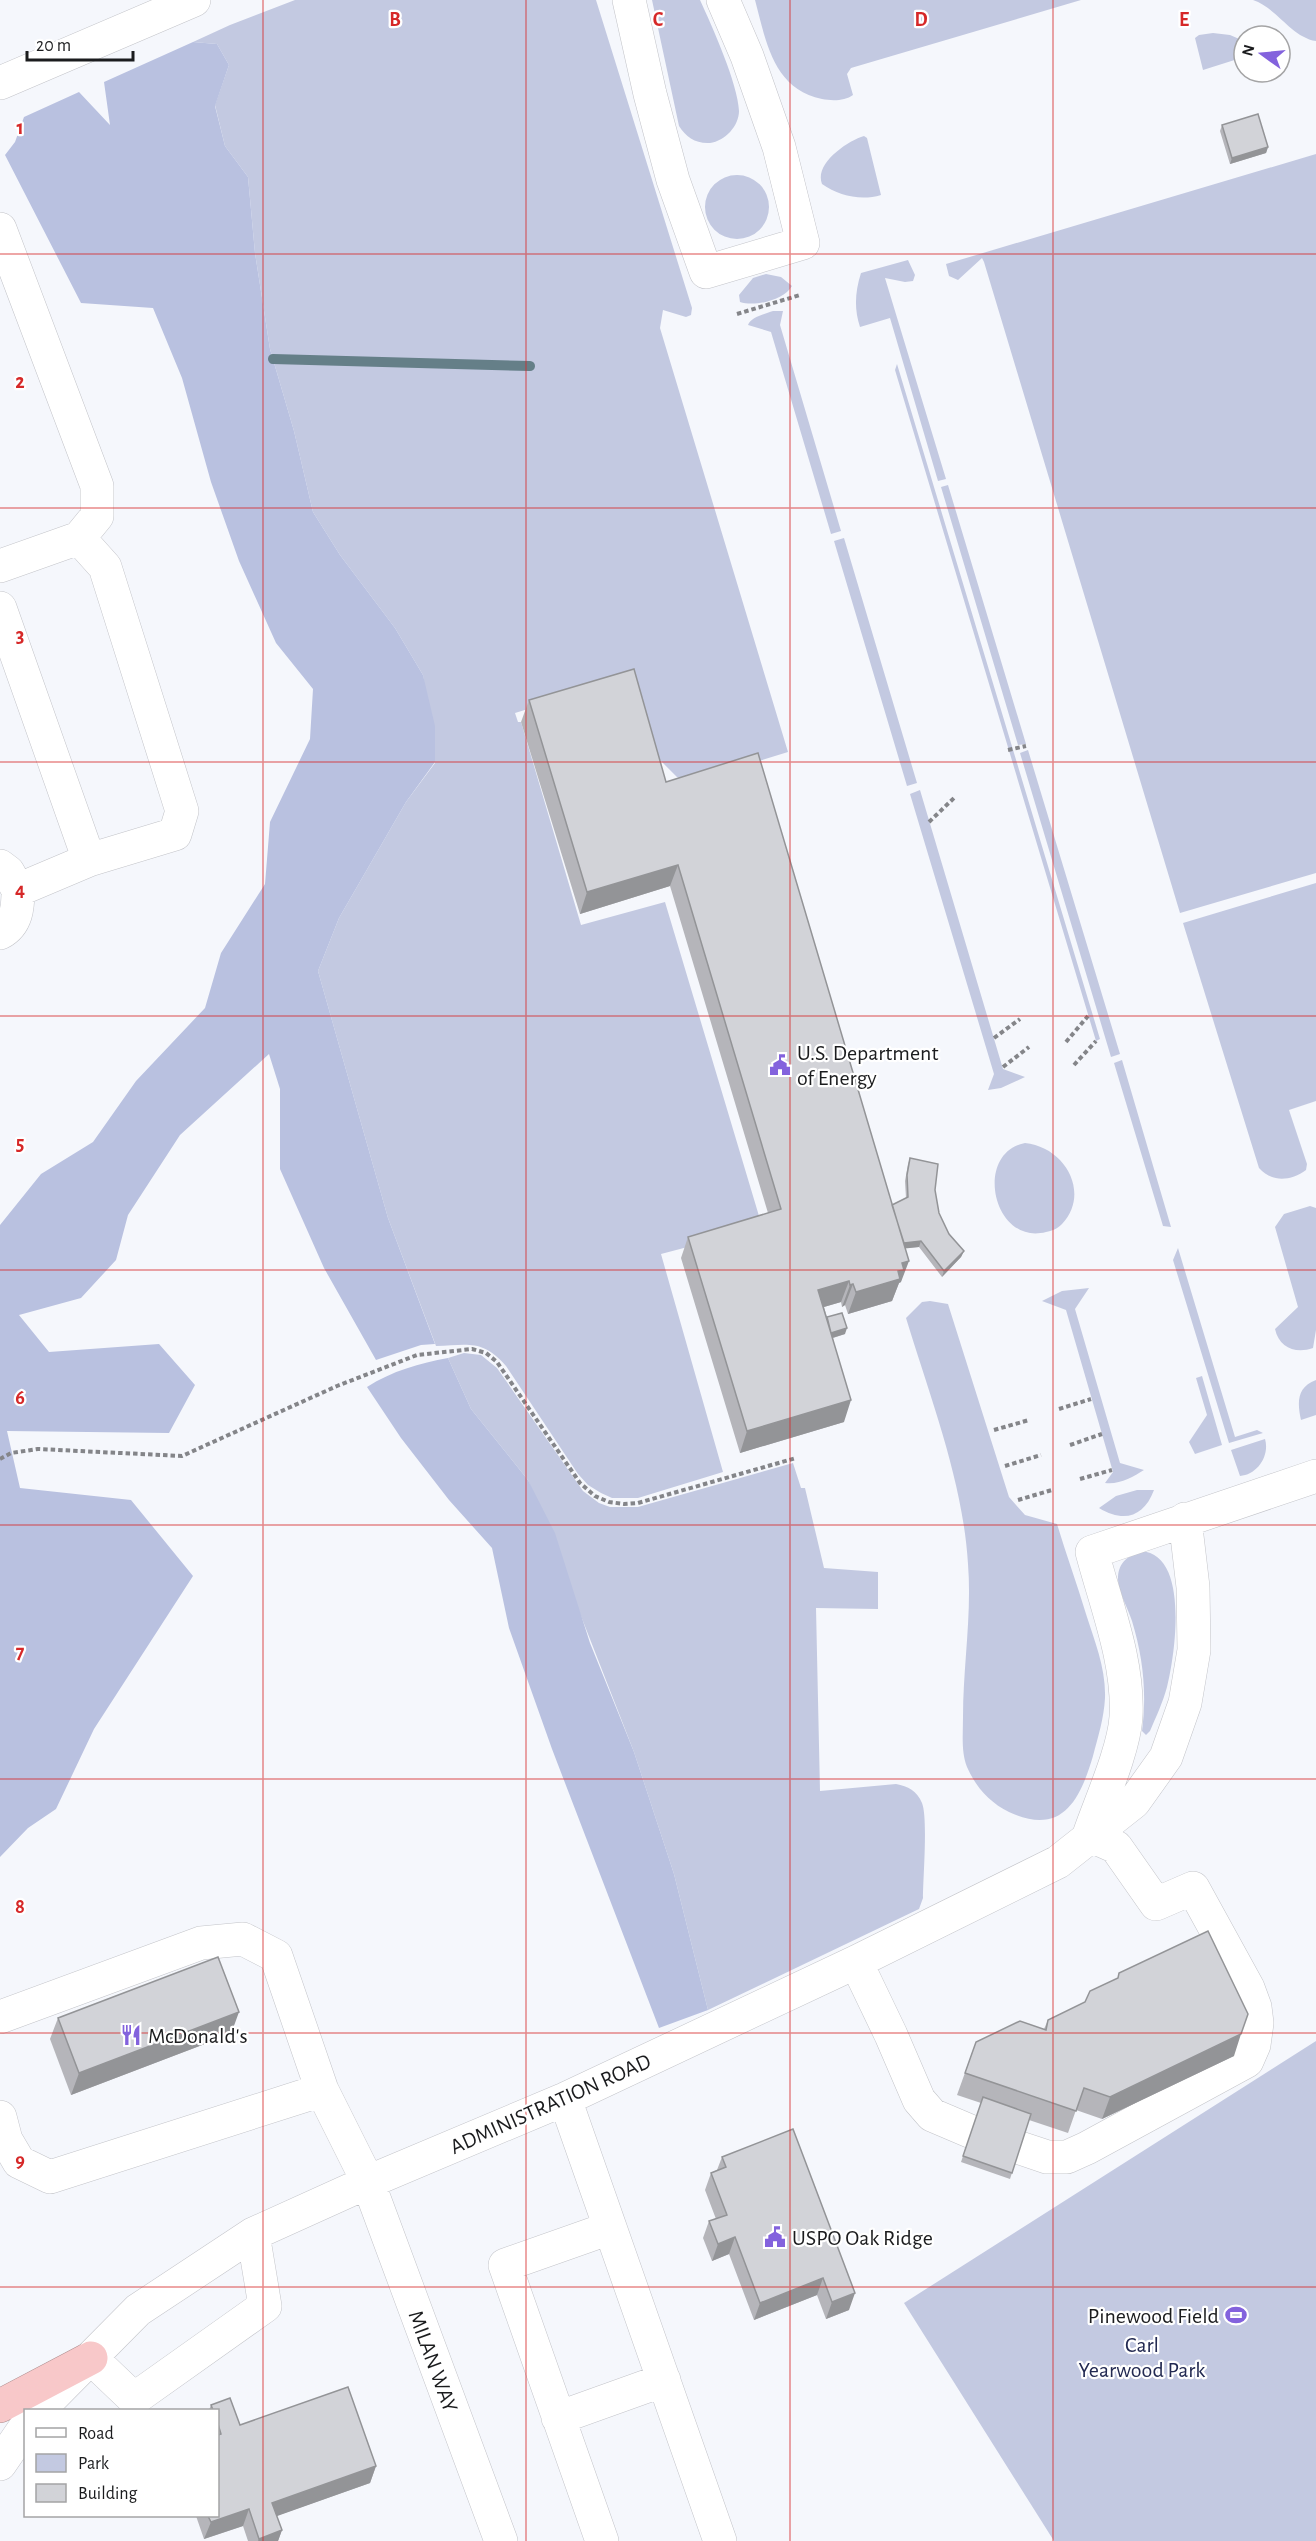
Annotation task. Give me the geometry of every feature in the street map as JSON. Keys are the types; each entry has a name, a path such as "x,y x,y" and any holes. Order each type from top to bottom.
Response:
{"highway":[{"path":"0,2406 91,2358"}],"street":[{"path":"0,83 194,0"},
{"path":"629,0 650,94 673,180 706,272 803,243 779,147 747,56 723,0"},
{"path":"0,566 79,538 98,516 97,486 3,247"},
{"path":"0,933 6,930 18,911 9,878 89,860 175,834 182,811 105,567 79,538"},
{"path":"0,609 89,860"},
{"path":"855,1962 891,2035 919,2100 932,2115 972,2132 1047,2157 1067,2157 1088,2148 1247,2061 1254,2045 1257,2023 1255,2007 1248,1988 1193,1888 1156,1904 1116,1847 1089,1835 1115,1762 1126,1719 1125,1677 1092,1552 1316,1476"},
{"name":"ADMINISTRATION ROAD","path":"40,2409 138,2310 252,2234 368,2181 565,2099 855,1962 1058,1862 1089,1835 1134,1802 1166,1756 1185,1703 1194,1650 1193,1587 1185,1519"},
{"name":"MILAN WAY","path":"0,2017 201,1943 243,1939 276,1956 322,2090 368,2181 501,2541"},
{"path":"0,2117 6,2140 19,2162 50,2177 322,2090"},
{"path":"565,2099 720,2541"},
{"path":"602,2541 505,2265 610,2228"},
{"path":"91,2358 134,2399 265,2306 252,2234"},
{"path":"558,2418 664,2380"},
{"path":"0,2464 24,2429"}],"path":[{"path":"737,314 800,295"},
{"path":"1008,750 1026,746"},
{"path":"929,822 954,798"},
{"path":"1066,1042 1088,1016"},
{"path":"994,1038 1020,1019"},
{"path":"1074,1065 1096,1041"},
{"path":"1003,1067 1029,1047"},
{"path":"0,1459 11,1453 38,1449 182,1456 337,1386 417,1355 472,1348 486,1353 497,1362 580,1483 596,1496 609,1502 624,1504 656,1499 796,1458"},
{"path":"1059,1409 1091,1399"},
{"path":"994,1431 1029,1420"},
{"path":"1070,1445 1102,1434"},
{"path":"1005,1466 1041,1455"},
{"path":"1080,1479 1112,1470"},
{"path":"1018,1500 1052,1490"}],"green space":[{"path":"295,0 596,0 692,308 691,315 686,317 663,310 660,328 788,752 691,782 677,777 652,752 629,678 515,713 518,722 521,722 581,925 665,902 759,1216 699,1244 661,1254 723,1472 638,1498 612,1498 588,1485 578,1474 498,1357 474,1345 436,1346 388,1218 318,971 339,918 406,802 435,763 423,675 395,628 340,555 313,512 294,431 270,349 255,253 248,177 225,146 215,105 229,65 217,44 193,42"},
{"path":"652,0 700,0 724,55 738,100 737,122 726,136 716,142 696,141 679,126"},
{"path":"755,0 1081,0 851,68 847,74 853,95 834,100 806,94 792,85 782,74 768,47"},
{"path":"1253,0 1316,0 1316,41 1299,34 1292,29 1292,24 1286,24 1262,4"},
{"path":"1213,33 1232,36 1232,61 1203,70 1195,38 1199,35"},
{"path":"864,136 867,138 881,195 866,198 850,196 836,192 822,184 821,176 827,161 841,148"},
{"path":"1316,154 1316,873 1180,913 984,262 982,258 958,280 949,276 946,264"},
{"path":"737,175 755,180 760,184 764,189 769,207 764,225 760,230 755,234 737,239 719,234 714,230 710,225 705,207 710,189 714,184 719,180"},
{"path":"908,260 915,275 913,281 905,282 885,278 946,479 938,481 890,318 860,327 856,307 857,287 861,273"},
{"path":"766,274 781,277 792,286 776,299 753,304 740,302 739,295 753,278"},
{"path":"773,311 783,311 780,325 841,531 831,534 771,332 748,325 755,318"},
{"path":"897,364 1100,1039 1096,1041 895,370"},
{"path":"948,485 1026,744 1018,745 941,487"},
{"path":"844,538 917,783 907,786 834,541"},
{"path":"1028,750 1120,1054 1111,1057 1020,753"},
{"path":"920,790 1003,1069 1025,1077 1001,1088 988,1090 994,1074 910,794"},
{"path":"1316,883 1316,1101 1289,1110 1307,1164 1306,1170 1300,1174 1282,1179 1270,1176 1259,1168 1183,923"},
{"path":"1122,1060 1171,1227 1163,1226 1114,1063"},
{"path":"1025,1143 1039,1146 1052,1153 1062,1162 1074,1186 1074,1199 1070,1212 1062,1224 1050,1231 1028,1233 1013,1225 1002,1213 996,1196 995,1179 999,1163 1009,1150"},
{"path":"1310,1206 1316,1208 1316,1330 1313,1348 1295,1350 1280,1341 1275,1329 1298,1307 1275,1227 1284,1214"},
{"path":"1178,1248 1235,1437 1257,1430 1263,1433 1229,1443 1173,1260"},
{"path":"1089,1288 1075,1309 1120,1463 1144,1470 1131,1478 1115,1483 1105,1483 1113,1472 1066,1310 1042,1301 1062,1291"},
{"path":"922,1302 948,1304 1009,1497 1025,1515 1057,1524 1102,1666 1105,1687 1104,1705 1099,1735 1088,1772 1075,1800 1066,1810 1055,1817 1043,1820 1027,1819 1009,1812 989,1799 970,1774 965,1761 963,1698 969,1583 965,1533 953,1471 906,1318"},
{"path":"464,1353 481,1355 497,1368 583,1491 599,1503 610,1507 638,1507 793,1463 801,1488 805,1488 824,1568 878,1572 878,1609 816,1608 820,1791 896,1784 918,1795 924,1811 925,1834 923,1898 919,1909 708,2010 674,1874 634,1752 528,1480 471,1409 448,1358"},
{"path":"1202,1376 1222,1445 1195,1454 1189,1442 1207,1415 1196,1378"},
{"path":"1316,1380 1316,1415 1301,1420 1300,1396 1305,1387"},
{"path":"1265,1439 1266,1452 1261,1464 1252,1472 1240,1476 1231,1450"},
{"path":"1137,1490 1154,1490 1139,1512 1125,1516 1108,1513 1099,1508 1116,1496"},
{"path":"1141,1551 1157,1556 1167,1569 1173,1587 1175,1608 1173,1653 1167,1687 1150,1731 1146,1735 1142,1731 1144,1689 1141,1662 1136,1635 1118,1582 1120,1567 1125,1560"},
{"name":"Carl Yearwood Park","path":"1316,2041 1316,2541 1054,2541 904,2303"}],"shaded area":[{"path":"193,42 217,44 229,65 215,106 225,146 248,177 255,253 270,349 294,431 313,512 340,555 395,628 423,675 435,726 435,762 406,802 339,918 318,971 388,1218 435,1344 421,1345 376,1360 324,1268 280,1169 280,1089 269,1054 180,1135 128,1215 116,1260 81,1298 19,1315 49,1352 159,1344 195,1385 169,1433 7,1431 20,1488 131,1500 193,1576 94,1729 56,1809 28,1828 0,1857 0,1225 41,1174 93,1142 136,1081 205,1008 221,953 265,884 270,822 310,739 313,689 276,643 239,561 211,482 182,378 153,308 81,303 5,155 15,142 24,117 79,92 110,125 104,82"},
{"path":"448,1358 471,1409 528,1480 555,1533 590,1643 634,1752 674,1874 708,2010 659,2028 552,1749 509,1628 492,1548 449,1500 401,1438 367,1387 406,1368"}],"building":[{"path":"1258,114 1268,147 1232,158 1222,125"},
{"name":"U.S. Department of Energy","path":"634,669 666,782 758,753 909,1261 902,1263 904,1270 898,1271 900,1279 856,1292 849,1281 818,1290 851,1400 747,1431 688,1237 781,1209 678,865 587,892 529,700"},
{"path":"910,1158 938,1164 935,1190 939,1213 949,1234 964,1251 944,1271 921,1241 904,1243 892,1205 908,1197 907,1175"},
{"path":"842,1313 847,1328 831,1333 827,1317"},
{"path":"1208,1931 1248,2014 1241,2034 1110,2097 1084,2088 1076,2111 965,2073 976,2042 1020,2021 1046,2030 1048,2020 1085,2002 1090,1991 1118,1978 1119,1973"},
{"path":"218,1957 239,2012 79,2073 58,2018"},
{"path":"983,2097 1031,2114 1012,2173 963,2156"},
{"path":"793,2129 855,2293 832,2302 823,2278 760,2303 735,2237 718,2244 709,2221 727,2215 711,2173 726,2167 722,2157"},
{"path":"348,2387 376,2466 272,2503 282,2530 259,2539 249,2509 211,2522 208,2517 219,2517 219,2435 221,2434 219,2409 213,2409 211,2405 230,2398 240,2425"}],"waterway":[{"path":"273,359 530,366"}],"place":[{"name":"U.S. Department of Energy","path":"780,1065"},
{"name":"McDonald's","path":"131,2035"},
{"name":"USPO Oak Ridge","path":"775,2237"},
{"name":"Pinewood Field","path":"1236,2315"}]}
